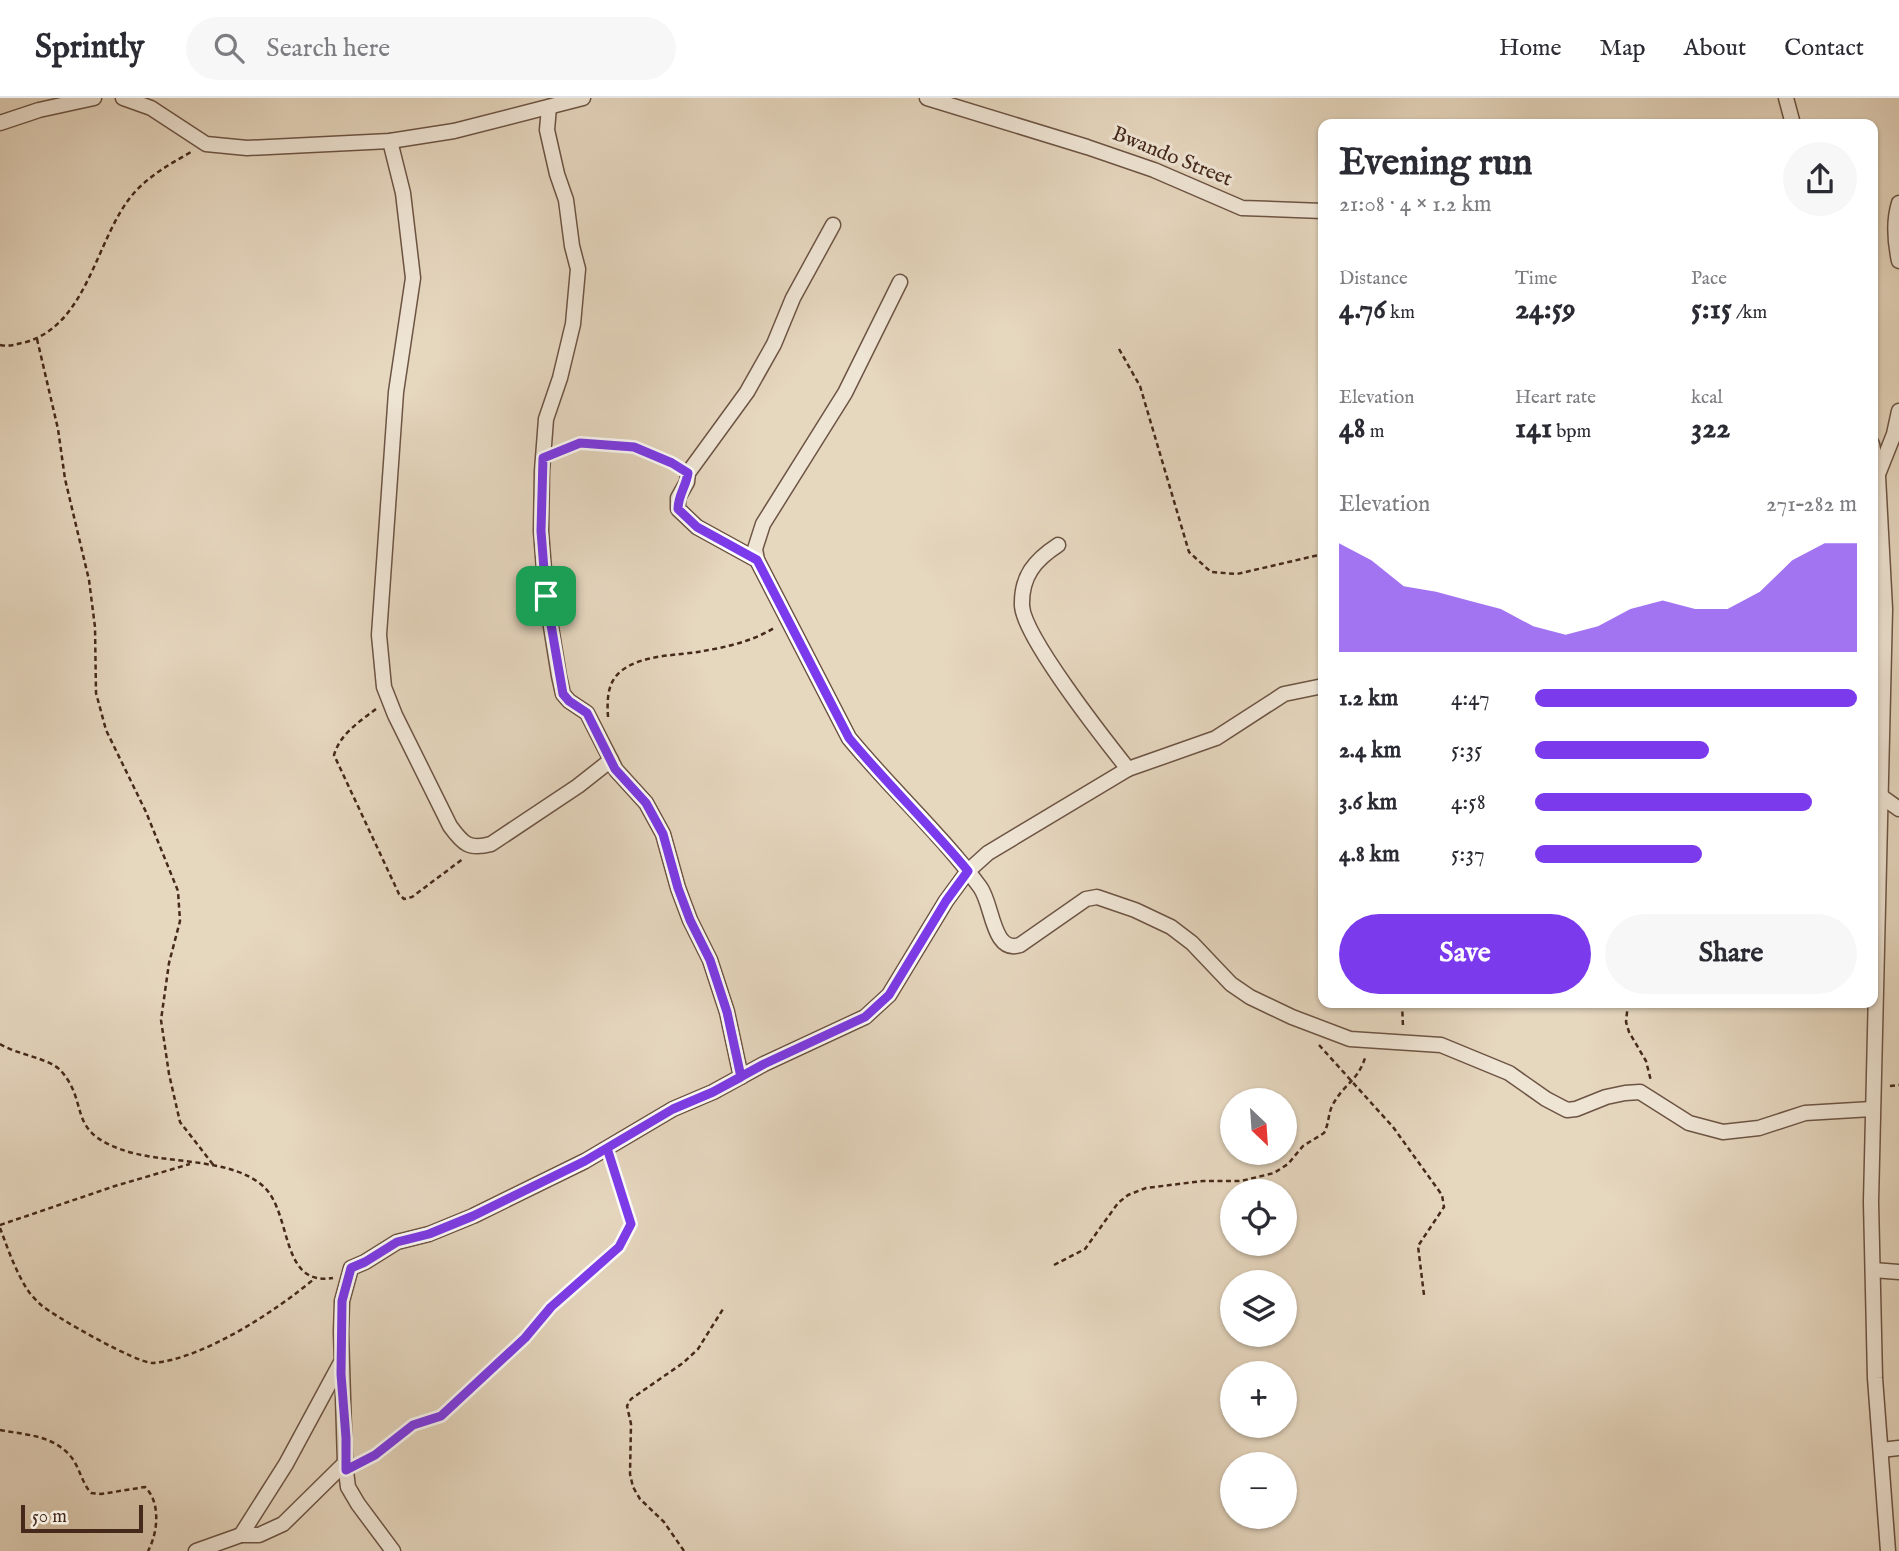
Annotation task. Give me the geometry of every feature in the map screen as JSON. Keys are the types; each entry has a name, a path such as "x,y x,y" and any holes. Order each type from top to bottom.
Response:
{"street":[{"path":"0,123 94,98"},
{"path":"123,98 151,108 206,144 247,148 390,141 454,131 583,98"},
{"name":"Bwando Street","path":"927,98 1087,146 1154,170 1242,208 1318,211"},
{"path":"1786,98 1792,119"},
{"path":"549,107 547,130 566,200 578,269 573,324 560,379 546,419 543,458 541,531 546,596 563,694 587,713 615,769 646,803 663,834 678,888 710,960 727,1012 741,1077"},
{"path":"390,141 403,193 413,278 396,392 382,565 379,635 384,687 450,827 460,839 478,848 491,844 519,826 611,760"},
{"path":"1899,204 1895,219 1899,261"},
{"path":"757,560 697,527 678,509 678,498 687,482 688,473 747,391 774,344 793,298 833,225"},
{"path":"900,282 845,393 763,523 755,549 757,560 849,738 968,871 989,903 999,939 1006,945 1012,948 1020,945 1086,899 1097,897 1135,910 1171,927 1192,943 1231,984 1250,997 1292,1017 1349,1039 1441,1045 1508,1073 1567,1110 1576,1110 1625,1093 1640,1092 1689,1123 1723,1132 1759,1128 1805,1113 1872,1109"},
{"path":"1878,922 1885,609 1878,582 1878,476 1894,434 1899,411"},
{"path":"1058,545 1038,558 1024,584 1022,608 1031,632 1048,659 1128,769"},
{"path":"393,1551 348,1487 341,1363 342,1301 351,1268 397,1242 429,1234 473,1216 607,1148 673,1109 865,1017 889,995 946,901 968,871 988,853 1128,769 1216,738 1284,694 1318,687"},
{"path":"1882,797 1899,809"},
{"path":"1875,1008 1872,1109 1875,1378 1888,1551"},
{"path":"1873,1270 1899,1272"},
{"path":"241,1535 286,1464 341,1363"},
{"path":"1881,1450 1899,1448"},
{"path":"196,1551 241,1535 259,1535 283,1524 346,1467"}],"path":[{"path":"0,345 8,347 37,339 60,321 75,302 133,194 161,169 206,144"},
{"path":"37,339 58,429 65,479 89,580 95,627 96,693 106,730 146,812 178,891 180,921 169,963 161,1020 169,1074 180,1122 215,1167"},
{"path":"1119,349 1140,386 1189,552 1211,572 1237,574 1318,555"},
{"path":"543,458 580,443 634,447 688,473"},
{"path":"608,720 608,694 611,682 620,671 656,659 738,644 766,634 789,620"},
{"path":"389,700 356,724 337,744 334,755 399,894 404,899 412,897 478,848"},
{"path":"1402,1008 1404,1042"},
{"path":"1627,1008 1626,1022 1629,1032 1646,1061 1657,1101"},
{"path":"1054,1265 1085,1249 1118,1203 1128,1195 1146,1188 1203,1181 1241,1181 1273,1173 1288,1164 1303,1146 1324,1133 1330,1110 1341,1093 1360,1074 1370,1042"},
{"path":"0,1044 62,1071 72,1089 84,1125 102,1142 153,1159 239,1172 263,1186 276,1203 293,1257 301,1271 314,1279"},
{"path":"1319,1045 1393,1127 1442,1195 1444,1207 1418,1246 1424,1296"},
{"path":"346,1467 375,1455 413,1425 441,1416 525,1338 551,1307 619,1247 631,1224 607,1148"},
{"path":"193,1163 115,1186 0,1227 18,1271 40,1304 133,1357 150,1363 171,1360 205,1348 290,1299 314,1279 349,1275"},
{"path":"684,1551 664,1522 640,1499 633,1487 631,1424 627,1406 631,1399 683,1363 698,1349 723,1309"},
{"path":"0,1430 39,1436 53,1442 71,1457 90,1493 101,1494 145,1487 149,1490 156,1512 156,1530 148,1551"}],"route":[{"path":"546,596 541,531 543,458 580,443 634,447 653,453 688,473 687,482 678,498 678,509 682,515 697,527 757,560 849,738 968,871 946,901 889,995 865,1017 764,1064 713,1092 673,1109 607,1148 623,1196 629,1212 631,1224 619,1247 551,1307 525,1338 441,1416 413,1425 375,1455 346,1470 341,1374 342,1301 351,1268 397,1242 429,1234 473,1216 585,1161 673,1109 713,1092 741,1077 727,1012 710,960 678,888 663,834 646,803 615,769 587,713 563,694 546,596"}]}
